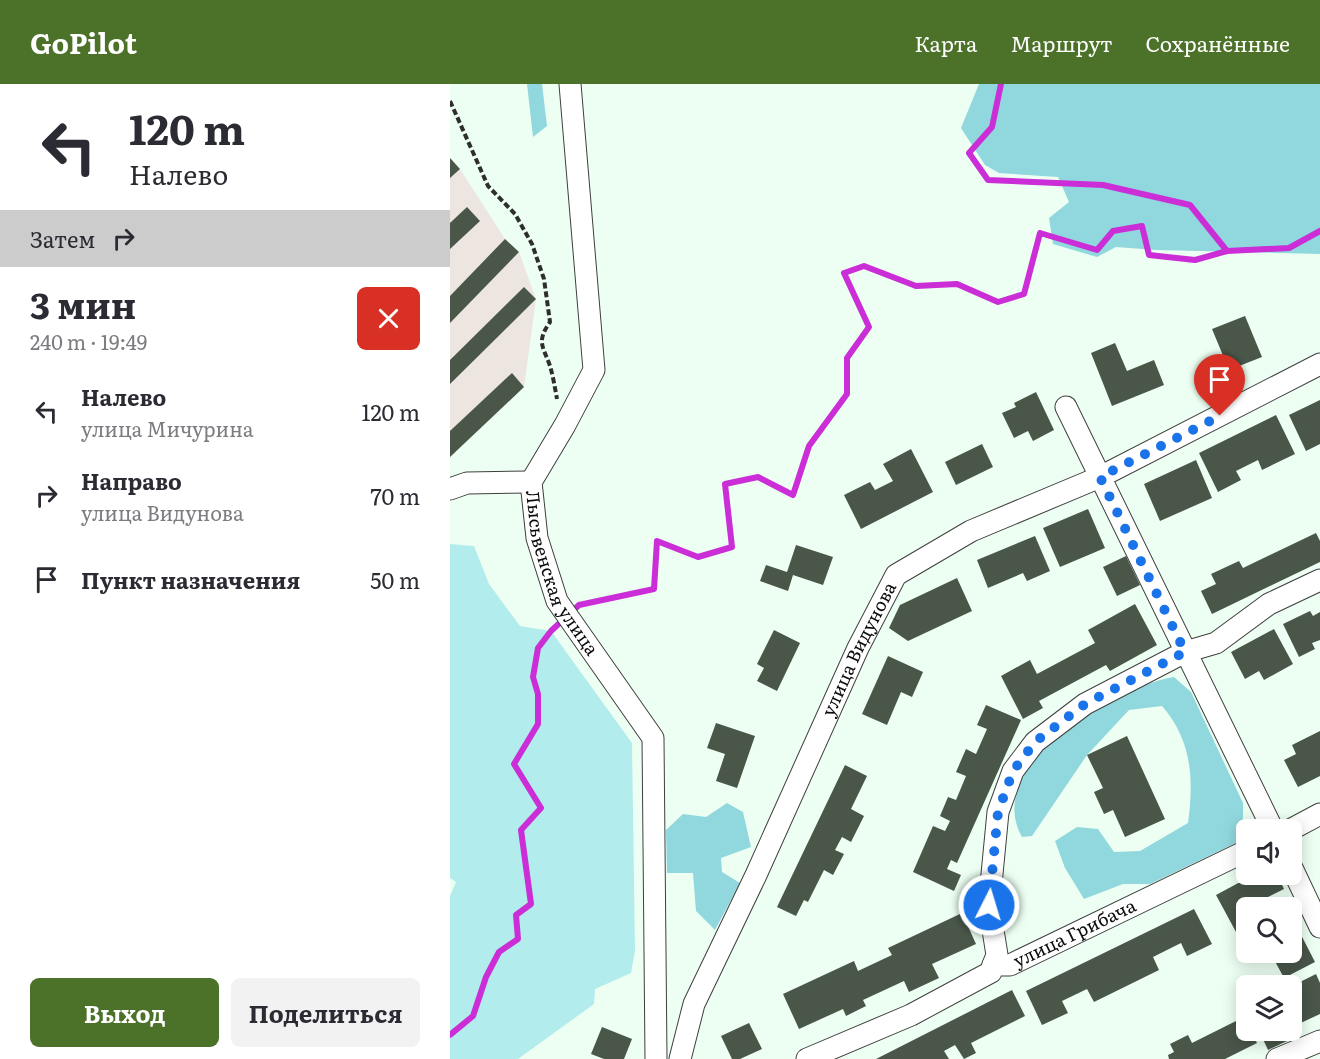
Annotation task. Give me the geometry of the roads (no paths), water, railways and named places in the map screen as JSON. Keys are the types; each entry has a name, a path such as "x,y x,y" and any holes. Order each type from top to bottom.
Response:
{"street":[{"name":"Лысьвенская улица","path":"570,84 594,370 531,482 537,538 557,601 652,738 656,1059"},
{"name":"улица Видунова","path":"680,1059 694,1004 756,875 858,648 896,575 971,531 1100,477 1320,364"},
{"path":"1066,407 1267,819"},
{"path":"450,489 467,483 531,482"},
{"path":"993,965 997,955 989,905 998,812 1013,771 1035,742 1085,704 1185,652 1216,643 1269,604 1320,580"},
{"path":"1302,824 1320,814"},
{"name":"улица Грибача","path":"807,1059 911,1015 991,972 993,965 1010,965 1236,856"},
{"path":"1300,885 1320,927"},
{"path":"1277,1059 1320,1041"}],"waterway":[{"path":"1001,84 992,127 969,153 988,180 1103,185 1190,205 1227,251"},
{"path":"450,1035 473,1016 486,977 499,952 518,939 516,915 531,904 521,830 541,808 514,764 538,724 538,694 533,677 538,648 551,631 579,605 654,589 657,541 698,557 732,547 725,484 758,477 793,495 809,446 847,394 847,358 869,327 844,273 864,266 916,286 957,284 998,302 1024,294 1040,233 1097,250 1113,231 1142,226 1149,255 1195,260 1227,251 1289,248 1320,231"}]}
